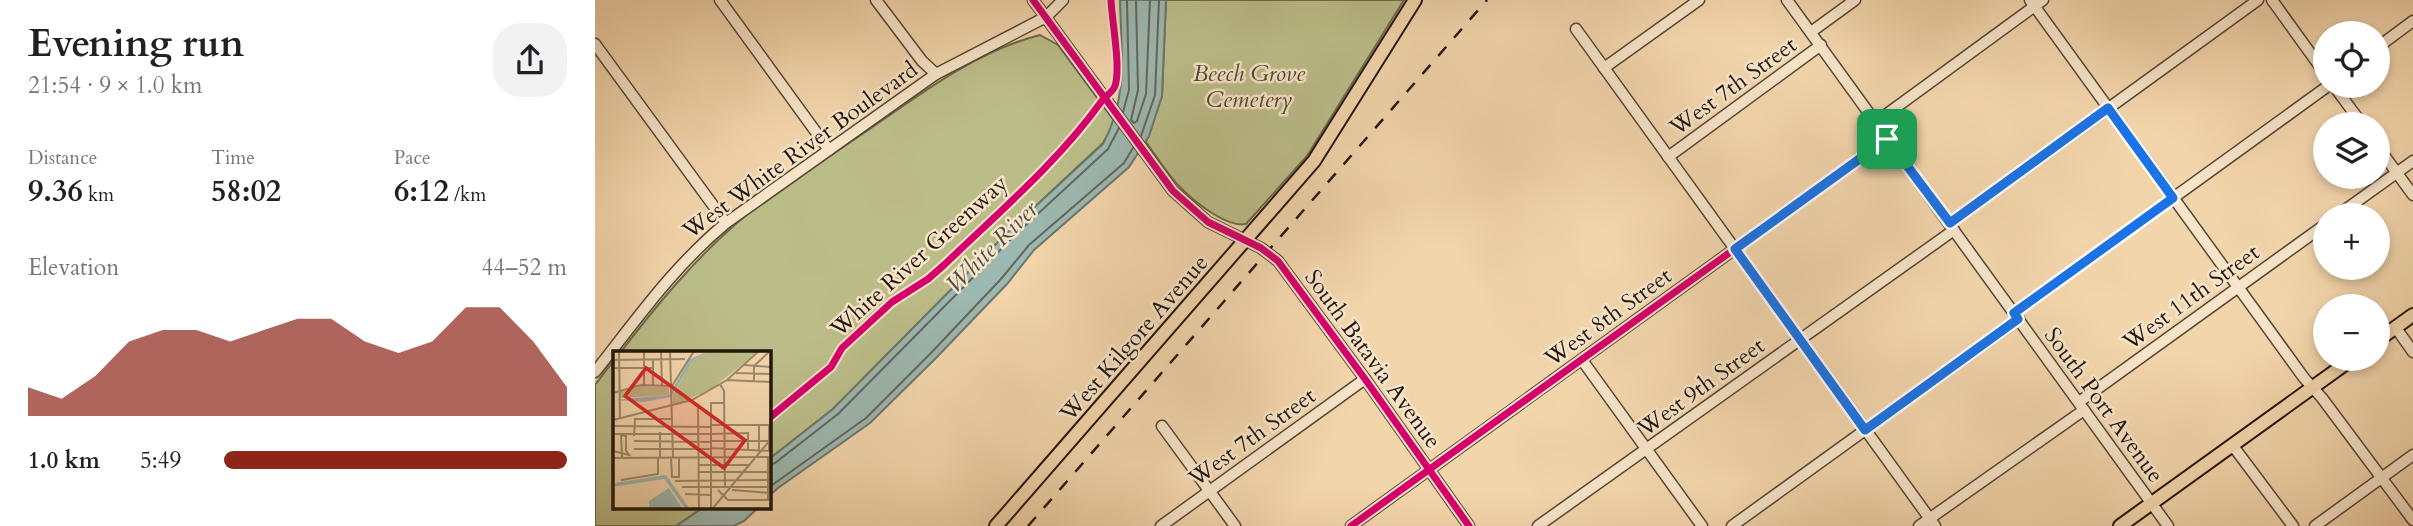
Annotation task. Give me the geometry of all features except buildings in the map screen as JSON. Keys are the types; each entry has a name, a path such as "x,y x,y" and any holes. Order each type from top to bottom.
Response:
{"main road":[{"name":"West Kilgore Avenue","path":"996,526 1314,161 1415,0"},
{"path":"2390,332 2413,315"},
{"path":"2120,526 2336,371"}],"street":[{"path":"720,0 829,150"},
{"path":"876,0 922,61 936,74"},
{"path":"1034,0 1164,180 1188,206 1208,222 1246,242"},
{"name":"West White River Boulevard","path":"595,372 678,267 726,223 936,74 1046,17 1063,0"},
{"path":"1604,68 1699,0"},
{"name":"South Port Avenue","path":"1787,0 2168,526"},
{"name":"West 7th Street","path":"1811,32 1855,0"},
{"name":"West 9th Street","path":"1538,526 1800,340 2108,108 2258,0"},
{"path":"2272,0 2313,57"},
{"path":"1876,122 2036,2 2173,198 2413,520"},
{"path":"2390,38 2413,21"},
{"path":"1576,29 1932,522"},
{"path":"595,44 726,223"},
{"name":"West 7th Street","path":"1668,157 1821,45"},
{"path":"1732,526 2313,97"},
{"name":"West 8th Street","path":"1351,526 1887,139"},
{"path":"2354,203 2413,160"},
{"path":"2390,163 2413,195"},
{"name":"West 11th Street","path":"1919,526 1932,522 2238,287 2313,233"},
{"name":"South Batavia Avenue","path":"1246,242 1267,252 1278,261 1469,526"},
{"path":"2396,328 2413,352"},
{"path":"1582,360 1702,526"},
{"name":"West 7th Street","path":"1161,526 1365,379"},
{"path":"1163,426 1235,526"},
{"path":"2234,446 2293,526"},
{"path":"2315,526 2413,455"}],"green space":[{"name":"Beech Grove Cemetery","path":"1166,0 1404,0 1307,156 1246,224 1238,224 1220,218 1186,193 1146,142 1162,96"},
{"path":"1040,35 1058,45 1115,122 1103,143 1011,229 833,409 770,458 770,351 622,351 690,268 754,209 915,97 975,61"},
{"path":"613,361 613,508 703,508 676,526 595,526 595,385"}],"water":[{"path":"1120,0 1166,0 1162,96 1149,136 1129,167 1034,250 1007,284 870,423 770,495 770,458 833,409 1011,229 1103,144 1117,109 1122,56"},
{"path":"703,508 758,508 734,526 676,526"}],"railway":[{"path":"1028,526 1487,0"}],"cycle path":[{"path":"1033,0 1173,191 1208,222 1261,248 1278,261 1469,526"},
{"name":"White River Greenway","path":"770,417 831,367 842,348 892,302 928,279 1006,206 1066,146 1113,90 1117,68 1111,0"},
{"path":"1351,526 1887,139"}],"route":[{"path":"2108,108 2173,198 2014,313 2018,319 1865,430 1735,249 1887,139 1950,223 2108,108"}],"water label":[{"name":"White River","path":"992,247"}]}
